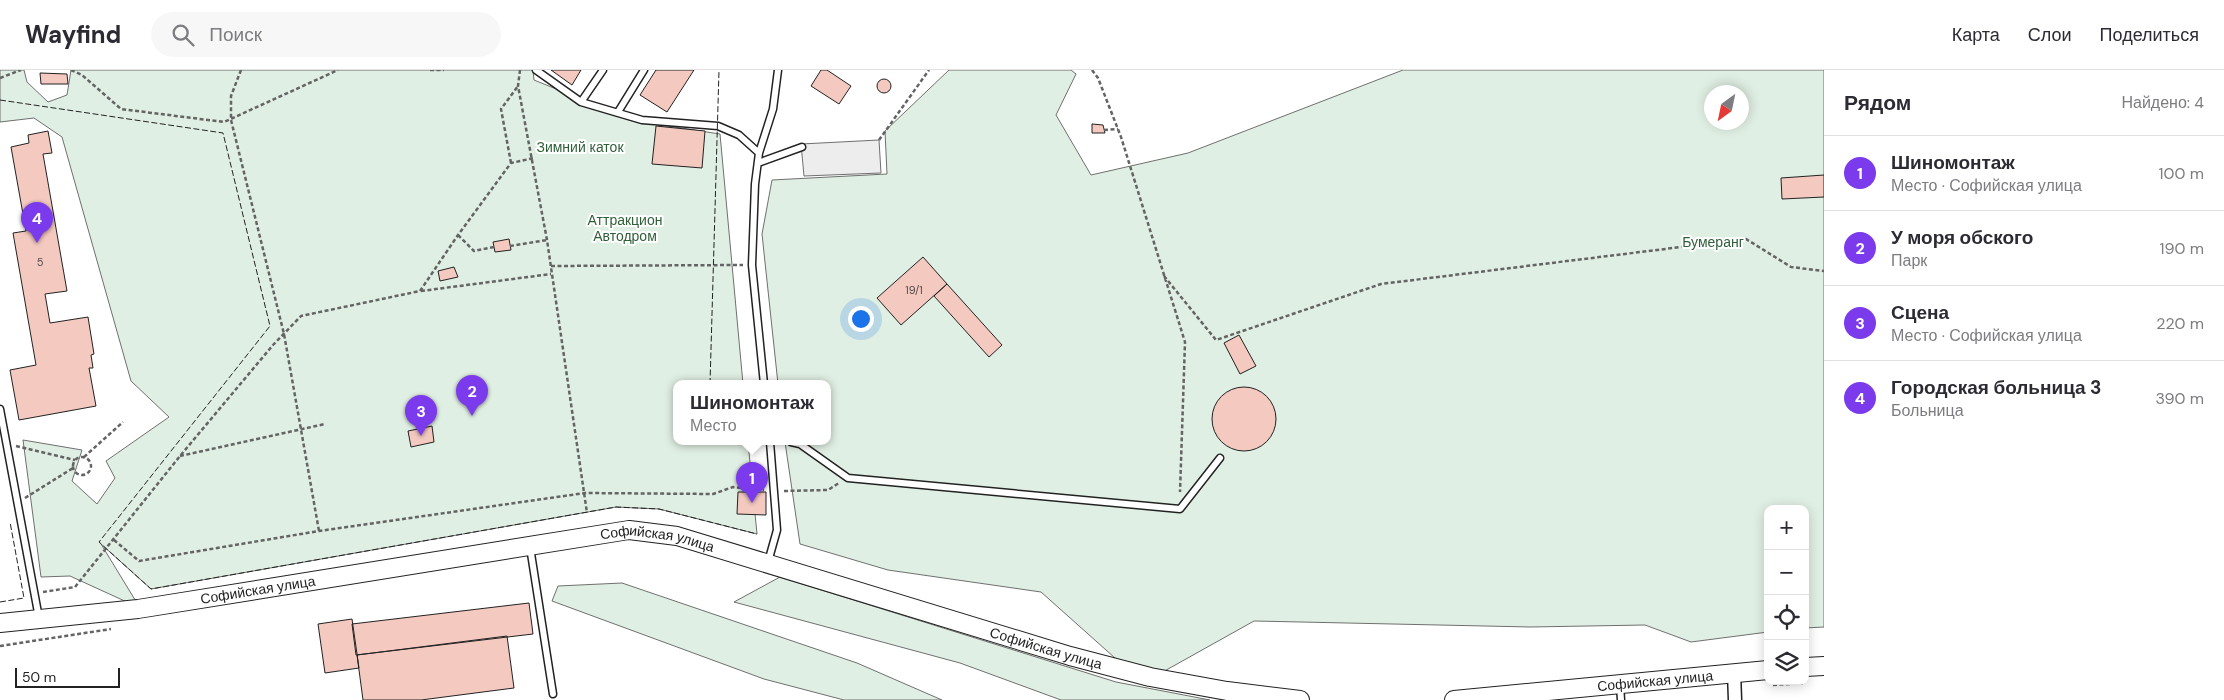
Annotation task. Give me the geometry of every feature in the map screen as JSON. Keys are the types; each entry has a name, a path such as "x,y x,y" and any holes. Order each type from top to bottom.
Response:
{"main road":[{"name":"Софийская улица","path":"0,624 138,609 629,530 677,536 768,562 1070,656 1169,681 1227,692 1300,700"},
{"path":"1809,667 1824,666"},
{"name":"Софийская улица","path":"1454,700 1621,692 1734,672 1764,670"}],"street":[{"path":"1734,672 1735,700"}],"lane":[{"path":"536,70 581,102 642,120 718,126 739,136 759,153"},
{"path":"581,102 603,70"},
{"path":"618,112 644,70"},
{"path":"764,380 752,265 759,153 772,109 778,70"},
{"path":"758,163 802,148"},
{"path":"0,409 39,619"},
{"path":"768,562 777,530 770,445"},
{"path":"801,445 848,478 1180,509 1220,458"},
{"path":"530,545 553,694"}],"path":[{"path":"0,78 21,70"},
{"path":"71,70 82,74 121,109 224,122 338,70"},
{"path":"241,70 231,96 231,120 284,334 319,531"},
{"path":"430,70 444,70"},
{"path":"520,70 518,86 534,158 587,514"},
{"path":"879,140 929,70"},
{"path":"1092,70 1098,78 1118,129 1185,342 1180,509"},
{"path":"511,163 501,109 518,86"},
{"path":"1104,130 1118,129"},
{"path":"420,291 511,163 534,158"},
{"path":"458,235 474,250 494,247"},
{"path":"1164,276 1216,340 1381,284 1736,240 1746,239 1791,267 1824,271"},
{"path":"510,246 547,240"},
{"path":"551,266 752,265"},
{"path":"34,593 75,587 180,456 301,316 420,291 551,274"},
{"path":"6,443 75,460 84,457 123,422"},
{"path":"180,456 325,424"},
{"path":"73,468 79,475 88,473 91,465 89,460 84,457"},
{"path":"18,503 73,468 75,460"},
{"path":"114,540 139,561 319,531 585,493 713,494 733,487 775,491 828,490 848,478"},
{"path":"0,646 113,629"}],"green space":[{"path":"0,70 24,70 27,82 48,102 67,95 71,70 533,70 534,80 635,121 720,134 743,380 673,380 673,445 748,445 757,534 659,509 616,507 151,589 101,544 140,608 70,576 41,577 23,440 82,450 72,481 97,504 115,478 106,461 169,417 131,381 62,137 34,118 0,122"},
{"name":"Бумеранг","path":"949,70 1071,70 1076,74 1056,115 1091,175 1188,153 1403,70 1824,70 1824,627 1809,628 1809,505 1764,505 1764,633 1691,642 1645,625 1530,627 1254,621 1143,683 1041,592 888,570 800,544 785,445 831,445 831,380 778,380 762,234 772,180 887,174 885,131"},
{"path":"780,577 1116,682 1210,700 1061,700 960,663 734,602"},
{"path":"622,583 857,663 942,700 844,700 764,679 552,601 558,586"}],"shaded area":[{"path":"879,140 881,173 804,176 801,144"}],"building":[{"path":"551,70 581,70 572,85"},
{"path":"656,70 694,70 667,112 640,95"},
{"path":"821,70 827,70 851,86 839,104 811,86"},
{"path":"40,73 67,74 68,84 41,84"},
{"path":"884,79 889,81 891,86 889,91 884,93 879,91 877,86 879,81"},
{"path":"1092,124 1103,125 1105,133 1092,133"},
{"path":"656,126 705,131 702,168 652,164"},
{"path":"48,131 52,153 43,154 67,291 45,294 50,323 88,317 94,354 91,355 93,368 89,368 96,406 19,420 10,370 36,365 13,233 26,231 11,147 29,143 28,135"},
{"path":"1824,175 1824,197 1782,199 1781,178"},
{"path":"509,239 511,250 495,252 493,242"},
{"path":"923,257 947,284 901,325 877,298"},
{"path":"454,267 458,277 440,281 438,271"},
{"path":"947,284 1002,345 989,357 934,296"},
{"path":"1239,335 1256,366 1240,374 1224,343"},
{"path":"1244,387 1256,389 1267,396 1274,407 1276,419 1274,431 1267,442 1256,449 1244,451 1232,449 1221,442 1214,431 1212,419 1214,407 1221,396 1232,389"},
{"path":"432,426 434,442 411,447 408,431"},
{"path":"738,492 766,492 766,515 737,514"},
{"path":"529,603 533,634 356,655 352,624"},
{"path":"352,619 359,668 325,673 318,624"},
{"path":"507,636 514,688 421,700 363,700 357,655"}],"fence":[{"path":"710,380 719,70"},
{"path":"0,100 223,133 270,326 99,542 151,589 616,507 659,509 757,534"},
{"path":"0,602 24,598 10,522"}],"place":[{"name":"Городская больница 3","path":"37,243"},
{"name":"У моря обского","path":"472,416"},
{"name":"Сцена","path":"421,436"},
{"name":"Шиномонтаж","path":"752,503"}],"park label":[{"name":"Зимний каток","path":"580,147"},
{"name":"Аттракцион Автодром","path":"625,228"}]}
